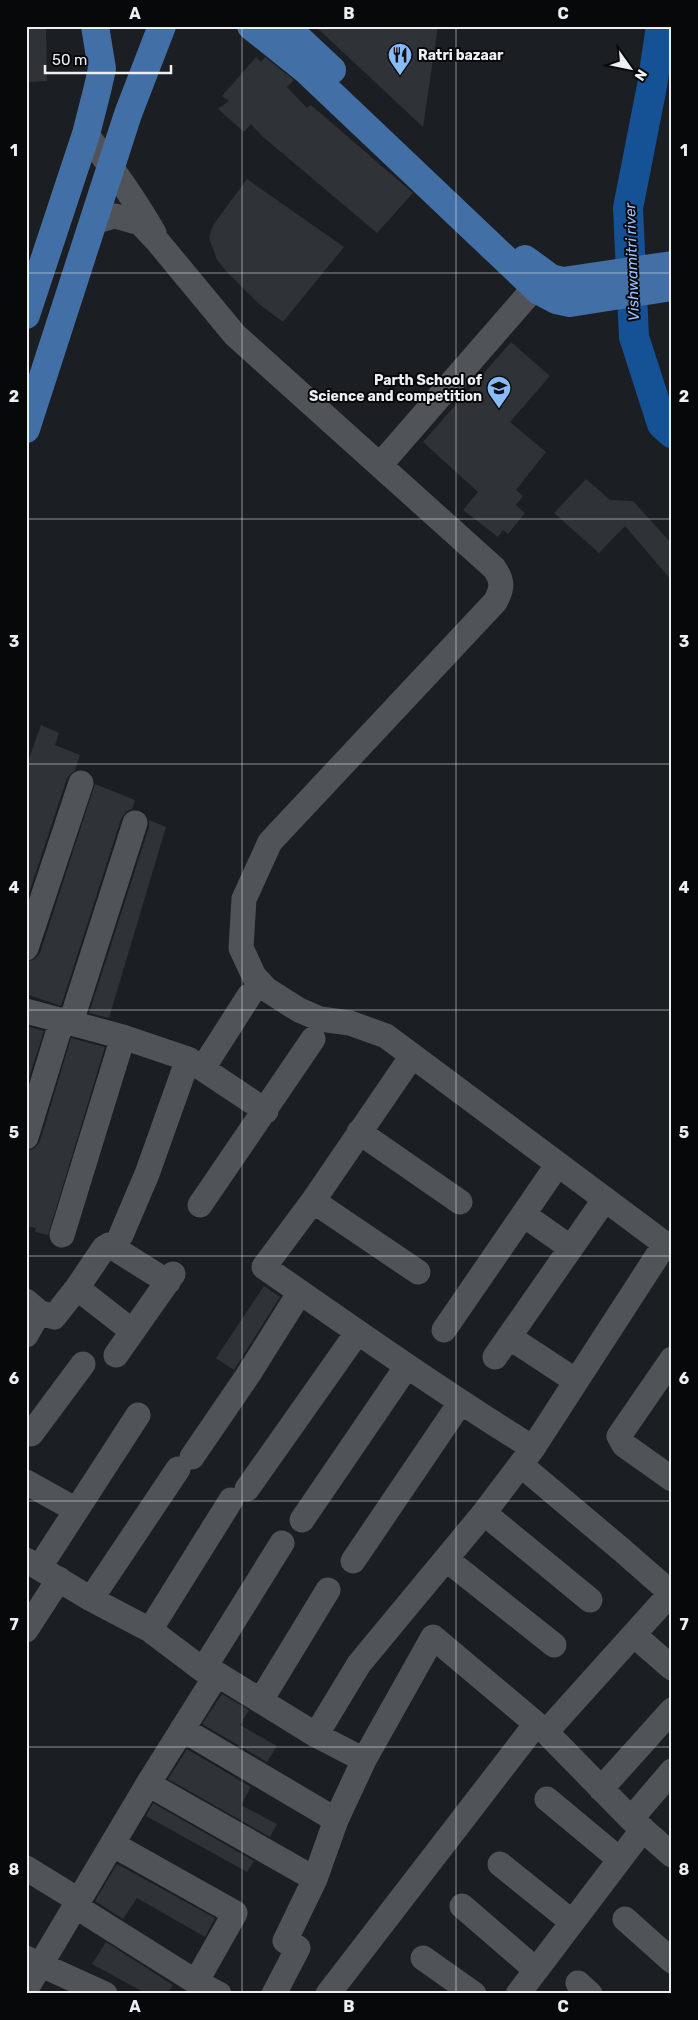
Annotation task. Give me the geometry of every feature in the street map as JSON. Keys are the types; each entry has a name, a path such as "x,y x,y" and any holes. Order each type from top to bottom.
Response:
{"main road":[{"path":"26,315 86,134 102,69 95,26"},
{"path":"26,429 128,114 162,26"},
{"path":"251,26 306,70 535,287 556,300 567,292 672,265"},
{"path":"285,26 526,259 567,292 672,287"}],"street":[{"path":"86,134 111,165 142,212 158,242"},
{"path":"93,222 115,216 140,223 235,335 494,568 501,578 501,592 495,602 270,842 244,898 241,948 254,976 266,989 299,1010 320,1019 350,1023 386,1036 668,1246 527,1457 484,1513 359,1664 316,1734"},
{"path":"380,465 535,287"},
{"path":"26,948 81,783"},
{"path":"26,1137 135,823"},
{"path":"121,1235 196,1064 249,996"},
{"path":"26,1011 123,1037 196,1064 266,1111"},
{"path":"62,1235 123,1037"},
{"path":"200,1204 266,1111 313,1039"},
{"path":"328,1994 541,1728 634,1634 671,1593 624,1551 527,1457 460,1403 356,1333 264,1267 412,1056"},
{"path":"359,1132 460,1202"},
{"path":"444,1330 558,1164"},
{"path":"495,1357 605,1199"},
{"path":"312,1201 418,1272"},
{"path":"524,1215 571,1248"},
{"path":"26,1336 33,1306 54,1317 104,1248 109,1246 170,1278 116,1355"},
{"path":"76,1288 132,1331"},
{"path":"91,1599 248,1375 300,1292"},
{"path":"150,1630 239,1494 356,1333"},
{"path":"509,1337 576,1381"},
{"path":"672,1359 619,1436 624,1445 672,1478"},
{"path":"26,1432 31,1434 82,1364"},
{"path":"302,1520 407,1366"},
{"path":"353,1561 460,1403"},
{"path":"26,1630 42,1569 76,1510 138,1415"},
{"path":"26,1482 76,1510"},
{"path":"484,1513 590,1600"},
{"path":"26,1989 34,1962 76,1903 182,1729 210,1672 282,1543"},
{"path":"446,1559 554,1645"},
{"path":"42,1569 91,1599 150,1630 210,1672 364,1760"},
{"path":"261,1700 328,1590"},
{"path":"634,1634 672,1668"},
{"path":"274,1994 298,1948 285,1941 315,1879 336,1820 364,1760 432,1637 541,1728 637,1824 672,1855"},
{"path":"601,1789 672,1710"},
{"path":"182,1729 336,1820"},
{"path":"518,1994 619,1859 637,1824 664,1798 672,1771"},
{"path":"148,1784 315,1879"},
{"path":"547,1799 619,1859"},
{"path":"112,1844 235,1913 196,1982"},
{"path":"500,1864 572,1922"},
{"path":"26,1868 196,1982 219,1994"},
{"path":"462,1906 536,1970"},
{"path":"625,1919 672,1961"},
{"path":"423,1958 474,1994"},
{"path":"34,1962 105,1994"}],"building":[{"path":"26,26 46,26 47,81 26,82"},
{"name":"Ratri bazaar","path":"315,26 438,26 423,127"},
{"path":"256,57 261,62 265,57 294,80 287,87 307,108 311,105 413,193 377,233 262,136 251,124 244,132 218,109 229,101 222,96"},
{"path":"247,179 344,247 283,322 259,304 228,273 217,260 209,238 213,225"},
{"path":"511,342 550,376 510,422 546,452 516,490 523,496 516,505 525,513 508,534 503,530 498,537 463,510 478,492 423,442"},
{"path":"586,479 610,500 633,501 672,544 672,581 625,526 599,553 554,513"},
{"path":"41,725 59,733 55,745 80,755 75,770 67,778 26,902 26,767"},
{"path":"95,784 135,800 132,809 126,812 121,819 61,1006 26,994 26,962 35,959 40,953"},
{"path":"149,820 166,827 109,1018 89,1013 149,827"},
{"path":"26,1026 44,1031 26,1087"},
{"path":"71,1038 105,1047 48,1235 35,1232 36,1228 26,1226 26,1151 35,1148 40,1141"},
{"path":"264,1286 280,1297 234,1370 216,1358"},
{"path":"222,1694 249,1710 240,1725 277,1746 267,1762 202,1724"},
{"path":"187,1749 251,1787 241,1805 277,1824 270,1837 168,1779"},
{"path":"153,1803 254,1861 247,1872 146,1816"},
{"path":"117,1864 215,1918 205,1937 137,1898 123,1919 95,1901"},
{"path":"106,1942 173,1985 167,1994 147,1994 92,1964"}],"waterway":[{"name":"Vishwamitri river","path":"661,26 652,86 628,208 634,337 662,424 672,433"}],"place":[{"name":"Ratri bazaar","path":"400,76"},
{"name":"Parth School of Science and competition","path":"499,409"}]}
